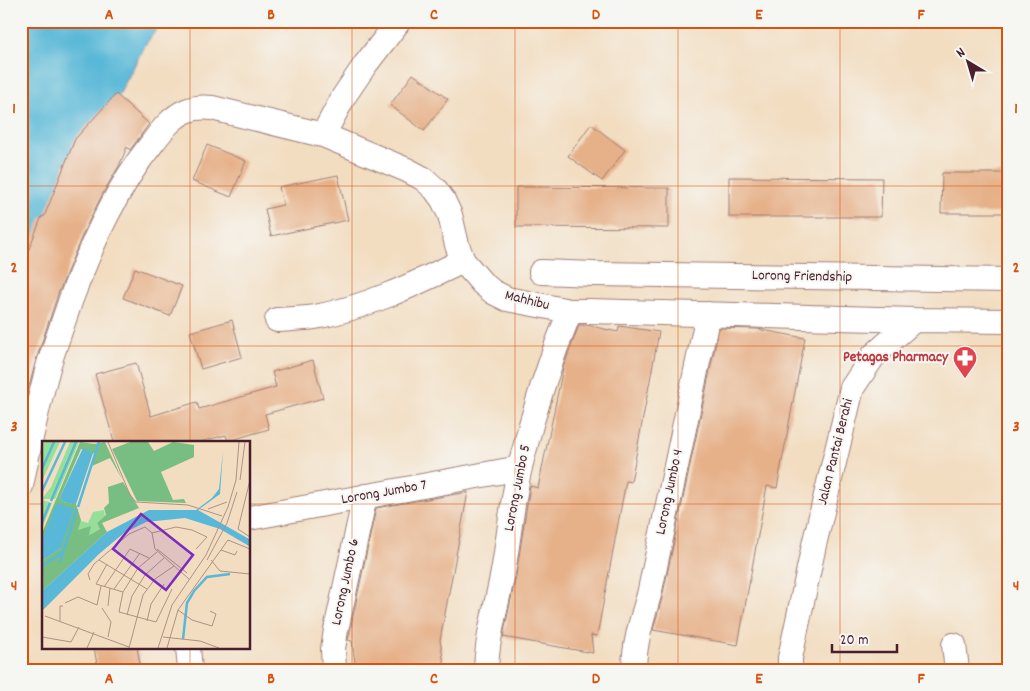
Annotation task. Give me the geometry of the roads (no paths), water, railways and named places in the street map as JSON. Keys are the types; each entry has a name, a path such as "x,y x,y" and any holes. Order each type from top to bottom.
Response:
{"street":[{"path":"323,135 344,96 399,21"},
{"name":"Mahhibu","path":"21,486 49,364 96,235 139,158 170,122 185,111 199,107 212,108 323,135 424,179 443,200 450,216 463,261 482,283 493,292 507,299 580,311 914,320"},
{"path":"277,320 314,317 362,306 413,285 463,261"},
{"name":"Lorong Friendship","path":"541,272 1009,280"},
{"path":"580,311 594,274"},
{"name":"Lorong Jumbo 5","path":"486,670 520,468 542,386 556,346 580,311"},
{"name":"Lorong Jumbo 4","path":"634,670 634,655 649,595 708,314"},
{"path":"914,320 1009,321"},
{"name":"Jalan Pantai Berahi","path":"790,664 814,545 852,388 874,354 914,320"},
{"name":"Lorong Jumbo 7","path":"250,518 520,468"},
{"name":"Lorong Jumbo 6","path":"334,670 333,650 336,630 365,496"},
{"path":"954,645 957,670"},
{"path":"188,648 190,670"}],"water":[{"path":"21,21 163,21 145,45 39,248 21,293"}],"place":[{"name":"Petagas Pharmacy","path":"965,379"}]}
